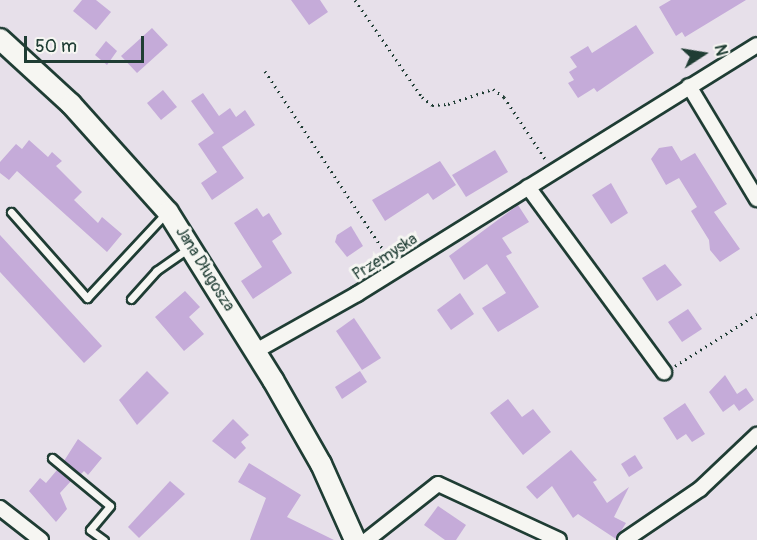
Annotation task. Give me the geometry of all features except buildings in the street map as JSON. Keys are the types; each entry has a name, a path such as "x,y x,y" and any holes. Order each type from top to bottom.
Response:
{"street":[{"name":"Jana Długosza","path":"0,39 71,104 168,212 192,246 256,351 321,464 356,540"},
{"name":"Przemyska","path":"256,351 397,269 757,45"},
{"path":"689,86 757,199"},
{"path":"528,187 664,372"},
{"path":"625,540 700,489 757,435"},
{"path":"368,540 438,484 559,540"},
{"path":"0,508 41,540"}],"lane":[{"path":"11,212 87,298 168,212"},
{"path":"131,299 156,271 192,246"},
{"path":"52,458 110,506 90,530 104,540"}],"path":[{"path":"355,0 422,97 432,105 448,104 493,89 504,97 554,172"},
{"path":"265,71 397,269"},
{"path":"664,372 757,314"}]}
